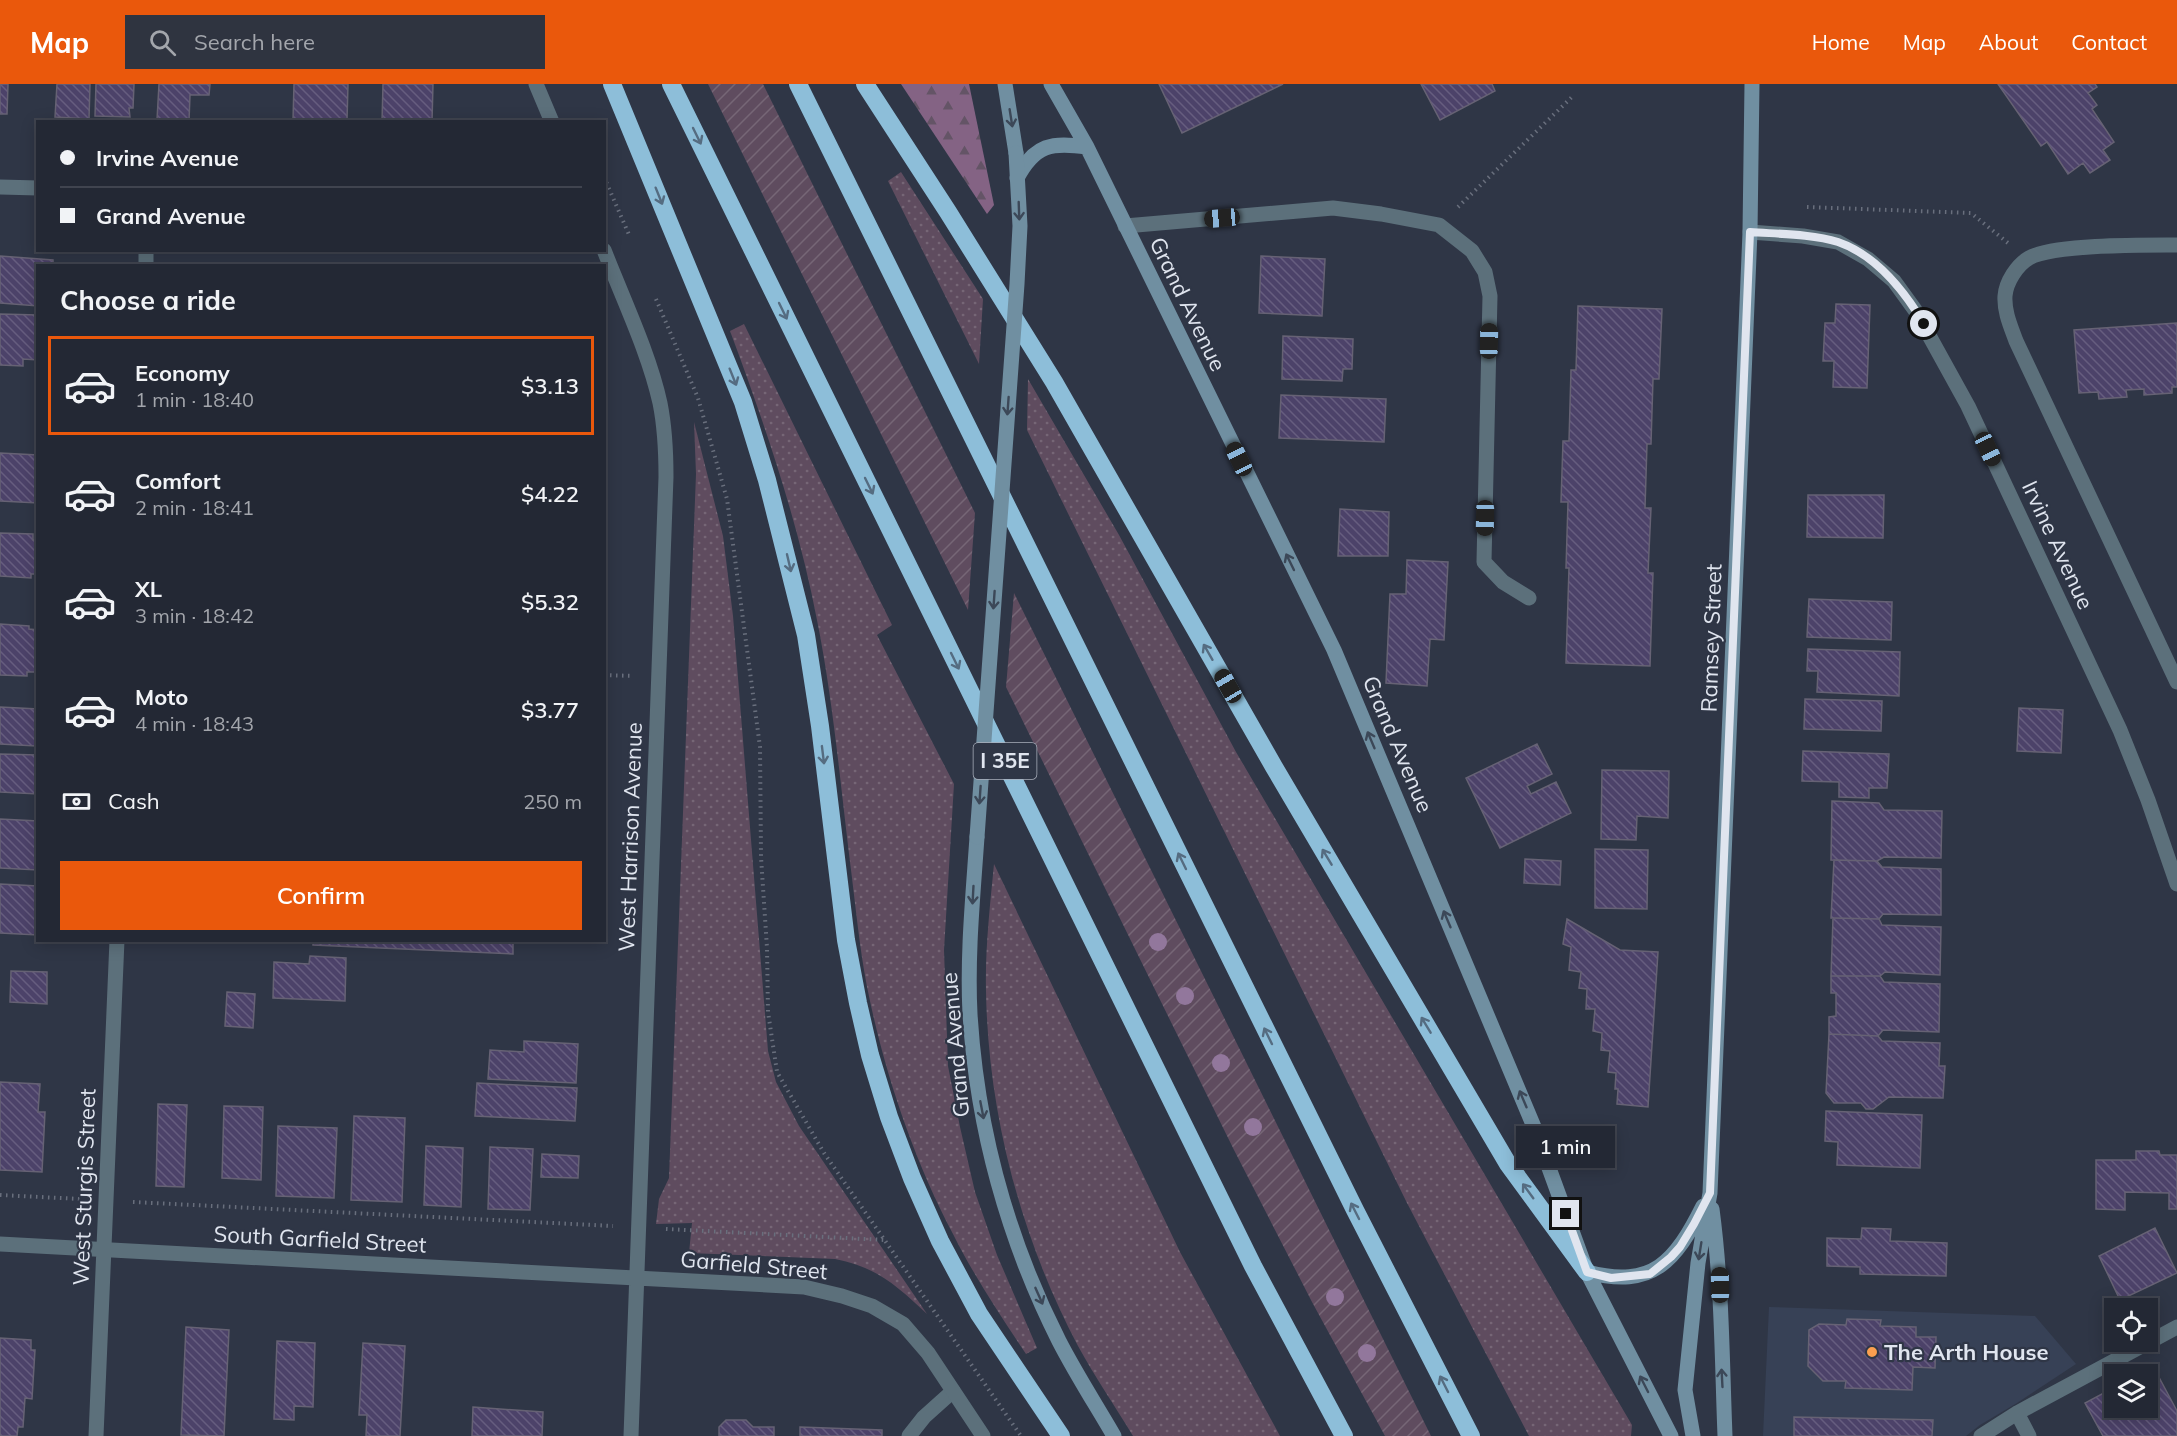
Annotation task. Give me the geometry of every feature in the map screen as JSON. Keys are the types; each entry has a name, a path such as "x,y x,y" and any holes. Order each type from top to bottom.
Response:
{"highway":[{"path":"612,84 743,402 773,502 806,635 850,961 870,1055 889,1117 912,1178 940,1241 973,1304 1060,1436"},
{"name":"I 35E","path":"671,84 1253,1266 1344,1436"},
{"path":"798,84 1349,1200 1471,1436"},
{"path":"865,84 1054,382 1274,767 1508,1164 1587,1272"}],"main road":[{"name":"Grand Avenue","path":"1005,84 1021,158 1017,178 1020,226 976,837 970,946 970,1014 978,1092 990,1151 1006,1208 1028,1271 1060,1342 1114,1436"},
{"name":"Grand Avenue","path":"1051,84 1087,147 1334,650 1534,1127 1587,1272 1671,1436"},
{"name":"Ramsey Street","path":"1693,1436 1685,1390 1698,1263 1710,1193 1750,232 1752,84"},
{"path":"1021,158 1050,145 1069,144 1087,147"},
{"path":"1587,1272 1611,1278 1650,1274 1680,1247 1710,1193"},
{"name":"Ramsey Street","path":"1710,1193 1719,1262 1725,1436"}],"street":[{"path":"536,84 551,120"},
{"path":"0,187 36,188"},
{"path":"1125,226 1333,208 1439,225 1472,251 1485,272 1490,296 1484,562 1503,582 1529,598"},
{"name":"Irvine Avenue","path":"1750,232 1803,236 1839,242 1868,259 1894,281 1915,310 1968,406 2120,730 2148,800 2177,884"},
{"path":"2177,245 2061,250 2028,259 2011,276 2005,296 2007,316 2016,341 2177,682"},
{"name":"West Harrison Avenue","path":"605,252 652,373 660,403 665,438 666,477 631,1436"},
{"name":"West Sturgis Street","path":"96,1436 117,942"},
{"name":"South Garfield Street","path":"0,1244 637,1279"},
{"name":"Garfield Street","path":"637,1279 804,1287 872,1306 903,1324 928,1353 983,1436"},
{"path":"1981,1436 2017,1413 2177,1328"},
{"path":"909,1436 924,1417 953,1391"},
{"path":"2017,1413 2029,1436"}],"path":[{"path":"1439,225 1574,95"},
{"path":"606,182 631,240"},
{"path":"1803,207 1971,213 2028,259"},
{"path":"653,293 698,398 727,499 760,747 761,856 767,948 768,1012 777,1072 824,1153 1021,1436"},
{"path":"0,1195 885,1240"}],"shaded area":[{"path":"708,84 763,84 975,513 968,610"},
{"path":"901,172 983,299 979,364 888,181"},
{"path":"744,324 892,625 877,635 954,784 944,950 948,1066 975,1192 997,1255 1037,1348 1026,1354 978,1280 939,1207 904,1120 885,1061 870,1001 862,955 833,716 817,620 780,474 730,331"},
{"path":"1028,379 1119,535 1236,752 1632,1425 1631,1436 1529,1436 1407,1203 1027,430"},
{"path":"694,422 723,536 733,616 768,1051 776,1082 799,1126 927,1314 886,1279 863,1267 835,1259 689,1253 692,1223 656,1224 659,1199 669,1178 696,474"},
{"path":"1014,593 1431,1436 1385,1436 1312,1302 1234,1150 1006,687"},
{"path":"994,864 1180,1252 1280,1436 1133,1436 1078,1346 1058,1305 1024,1219 1001,1129 988,1037 986,991 987,943"},
{"path":"1769,1307 2035,1316 2076,1364 1966,1436 1763,1436"}],"green space":[{"path":"901,84 969,84 994,205 987,214"}],"building":[{"path":"0,84 8,84 7,114 0,114"},
{"path":"57,84 90,84 89,119 55,117"},
{"path":"96,84 134,84 133,108 129,108 130,117 95,116"},
{"path":"159,84 210,84 209,95 190,95 189,120 157,120"},
{"path":"294,84 348,84 347,120 293,120"},
{"path":"383,84 433,84 432,120 382,120"},
{"path":"1159,84 1283,84 1182,133"},
{"path":"1421,84 1492,84 1495,91 1440,120"},
{"path":"1998,84 2095,84 2097,87 2088,93 2097,105 2092,109 2114,142 2103,150 2110,160 2090,173 2083,163 2068,174 2047,142 2041,146"},
{"path":"0,256 53,260 53,264 36,264 36,306 0,303"},
{"path":"1261,256 1325,259 1322,316 1259,313"},
{"path":"1836,304 1870,305 1867,388 1833,387 1834,361 1823,361 1825,323 1835,323"},
{"path":"1578,306 1662,309 1659,379 1653,379 1651,444 1647,444 1645,508 1651,508 1648,573 1653,573 1650,666 1566,663 1569,568 1566,568 1568,502 1561,502 1563,441 1569,441 1571,370 1576,370"},
{"path":"0,314 36,315 36,360 23,359 23,366 0,365"},
{"path":"2177,323 2177,387 2172,387 2172,393 2144,395 2144,389 2126,390 2127,397 2099,399 2098,392 2079,393 2074,330"},
{"path":"1283,336 1353,339 1352,369 1343,369 1342,381 1282,379"},
{"path":"1281,395 1386,399 1384,442 1279,438"},
{"path":"0,453 36,455 36,503 0,501"},
{"path":"1808,495 1884,495 1883,538 1807,537"},
{"path":"1340,509 1389,512 1388,556 1338,556"},
{"path":"0,533 33,534 33,540 36,540 36,574 31,574 31,578 0,576"},
{"path":"1407,560 1448,562 1444,640 1430,639 1427,686 1386,683 1390,594 1406,594"},
{"path":"1809,599 1892,602 1891,640 1807,637"},
{"path":"0,624 29,626 29,629 36,630 36,672 27,672 27,676 0,675"},
{"path":"1808,649 1900,652 1899,696 1817,692 1818,671 1807,671"},
{"path":"1805,699 1882,701 1881,731 1804,729"},
{"path":"0,707 36,709 36,746 0,744"},
{"path":"2019,708 2063,710 2061,753 2017,751"},
{"path":"1537,744 1552,774 1527,786 1531,794 1556,782 1571,813 1500,848 1466,778"},
{"path":"1803,751 1889,754 1887,788 1869,788 1869,798 1839,797 1839,782 1802,781"},
{"path":"0,754 36,755 36,794 0,792"},
{"path":"1602,770 1669,771 1668,818 1637,816 1636,840 1601,839"},
{"path":"1832,801 1879,803 1884,810 1942,811 1941,858 1884,857 1877,861 1831,860"},
{"path":"0,819 36,821 36,870 0,868"},
{"path":"1595,849 1648,850 1647,909 1595,908"},
{"path":"1525,859 1561,861 1560,885 1524,883"},
{"path":"1834,860 1877,861 1882,867 1941,869 1941,915 1883,914 1879,919 1831,918"},
{"path":"0,884 36,886 36,935 0,933"},
{"path":"1833,918 1879,919 1882,925 1941,927 1940,975 1885,972 1880,976 1831,976"},
{"path":"1567,919 1620,950 1658,952 1648,1107 1617,1104 1616,1073 1608,1072 1610,1051 1601,1050 1602,1033 1593,1031 1595,1009 1586,1009 1587,989 1579,988 1581,972 1569,970 1571,947 1563,944"},
{"path":"313,942 513,942 513,954 313,945"},
{"path":"310,956 346,958 345,1001 273,998 274,962 309,964"},
{"path":"11,971 47,972 47,1004 10,1002"},
{"path":"1831,976 1880,976 1884,982 1940,984 1939,1032 1883,1030 1878,1036 1829,1034 1829,1017 1836,1016 1836,993 1831,993"},
{"path":"227,992 255,994 253,1028 225,1026"},
{"path":"1829,1034 1878,1036 1882,1041 1940,1043 1939,1066 1945,1066 1943,1098 1889,1097 1873,1109 1866,1109 1861,1103 1834,1103 1826,1093"},
{"path":"524,1041 578,1044 576,1083 488,1079 490,1050 524,1052"},
{"path":"0,1082 40,1084 38,1112 45,1112 42,1172 0,1170"},
{"path":"477,1083 577,1088 575,1121 475,1116"},
{"path":"158,1104 187,1105 184,1187 156,1186"},
{"path":"224,1106 263,1107 261,1180 222,1178"},
{"path":"1826,1111 1922,1115 1920,1168 1837,1165 1838,1142 1825,1141"},
{"path":"354,1116 405,1118 402,1202 351,1200"},
{"path":"278,1126 337,1128 334,1198 276,1196"},
{"path":"426,1146 463,1148 461,1207 424,1205"},
{"path":"490,1147 533,1149 530,1210 488,1209"},
{"path":"2136,1151 2159,1151 2160,1155 2177,1155 2177,1209 2169,1209 2169,1193 2125,1192 2125,1210 2096,1209 2096,1160 2136,1160"},
{"path":"542,1154 579,1156 578,1178 541,1177"},
{"path":"1862,1228 1891,1229 1890,1241 1947,1243 1946,1276 1860,1274 1860,1267 1827,1266 1827,1238 1861,1239"},
{"path":"2155,1228 2177,1273 2124,1298 2119,1298 2099,1256"},
{"name":"The Arth House","path":"1847,1319 1881,1320 1880,1326 1916,1327 1916,1337 1936,1337 1935,1368 1913,1367 1912,1390 1845,1388 1846,1381 1823,1381 1808,1366 1809,1330 1819,1324 1846,1325"},
{"path":"186,1327 229,1330 224,1436 181,1435"},
{"path":"0,1338 31,1340 31,1350 35,1350 32,1399 25,1398 23,1427 18,1427 17,1436 0,1436"},
{"path":"277,1341 315,1343 313,1407 294,1406 294,1420 274,1419"},
{"path":"363,1343 405,1346 400,1436 366,1436 367,1415 359,1415"},
{"path":"2158,1375 2177,1411 2177,1436 2103,1436 2085,1403 2104,1393 2104,1418 2158,1418"},
{"path":"473,1407 543,1412 542,1436 472,1436"},
{"path":"1794,1417 1933,1420 1932,1436 1794,1436"},
{"path":"726,1420 746,1420 753,1427 774,1427 774,1436 719,1436 719,1427"},
{"path":"800,1427 882,1430 882,1436 800,1436"}],"place":[{"name":"The Arth House","path":"1872,1352"}],"route":[{"path":"1566,1214 1587,1272 1611,1278 1650,1274 1680,1247 1710,1193 1750,232 1803,236 1839,242 1868,259 1894,281 1924,324"}]}
